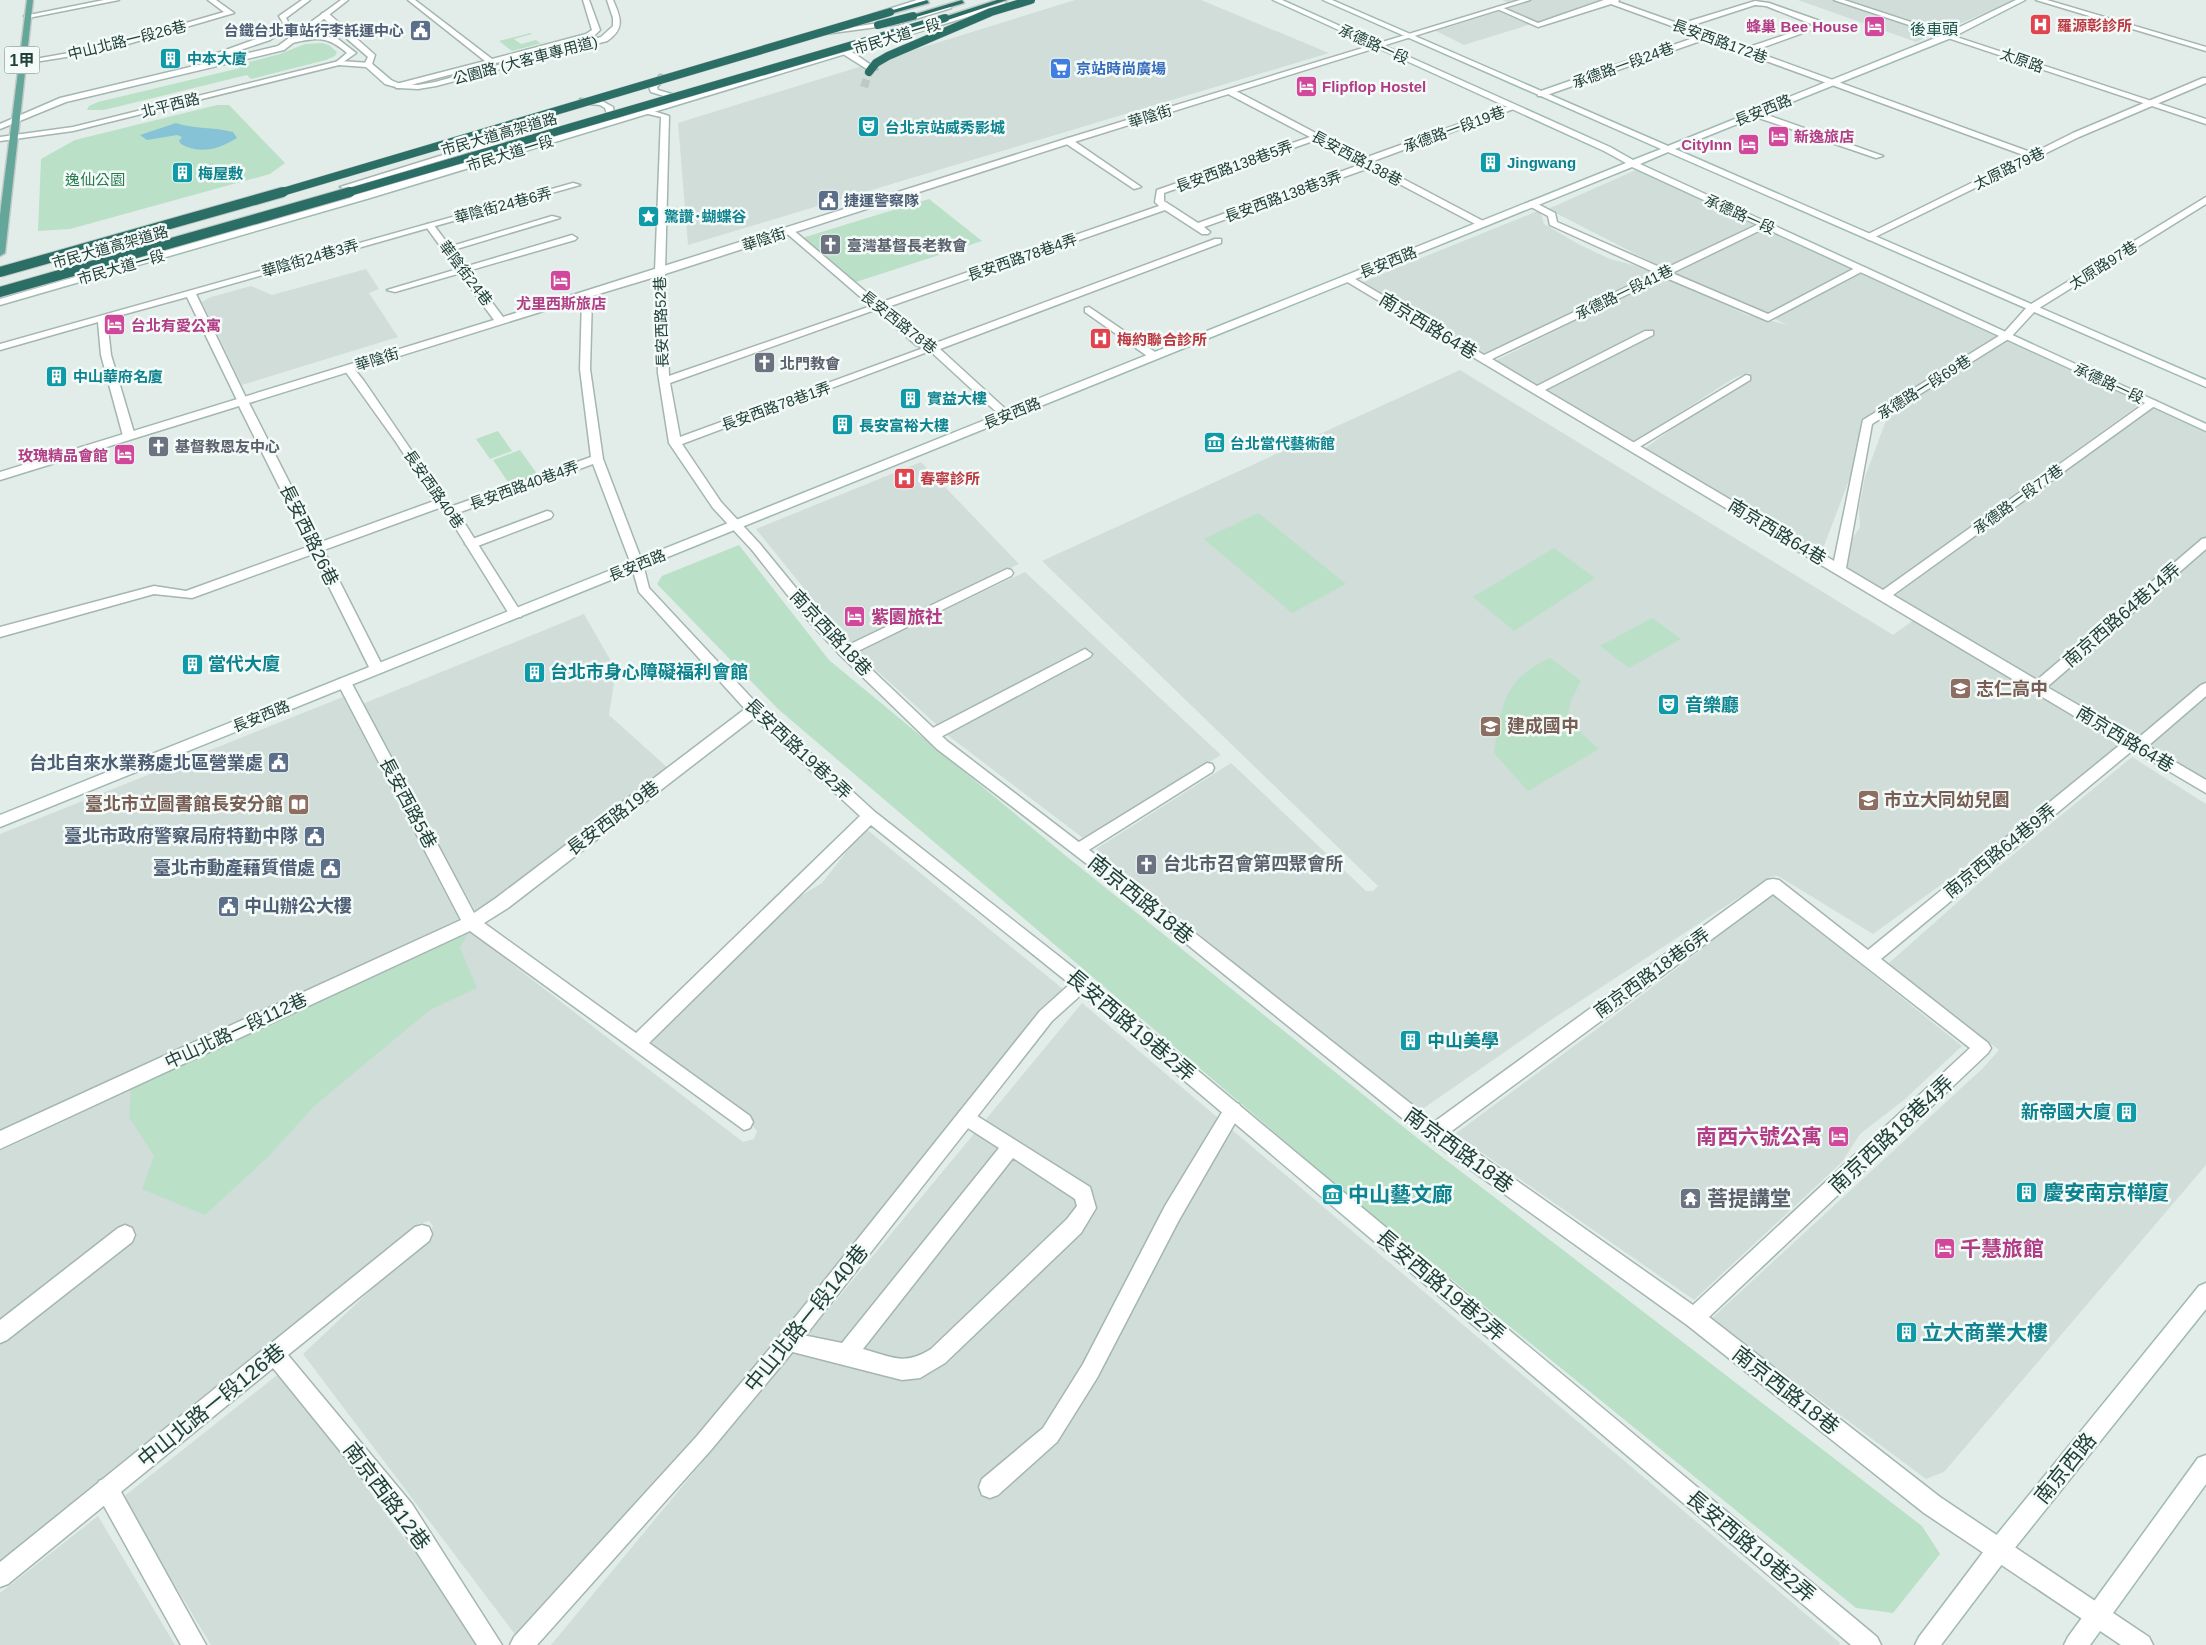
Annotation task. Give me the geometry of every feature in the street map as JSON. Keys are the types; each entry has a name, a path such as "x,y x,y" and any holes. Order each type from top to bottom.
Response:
{"highway":[{"name":"市民大道高架道路","path":"0,270 255,201 720,65 934,0"},
{"path":"720,65 969,0"},
{"name":"市民大道高架道路","path":"0,292 213,232 1004,0"},
{"path":"871,70 876,63 888,56 991,12 1031,0"},
{"path":"739,78 913,16"}],"main road":[{"name":"1甲","path":"0,253 30,0"}],"street":[{"path":"28,16 116,0"},
{"path":"214,2 231,0"},
{"path":"216,55 267,38 287,23 282,18 308,0"},
{"name":"北平西路","path":"0,127 64,100 281,48 345,0"},
{"path":"412,0 490,62"},
{"path":"325,15 372,57 368,65 388,82 399,86 589,36 596,30 586,0"},
{"name":"公園路 (大客車專用道)","path":"399,86 436,84 604,39 614,33 618,22 610,0"},
{"name":"市民大道一段","path":"0,270 925,0"},
{"name":"市民大道一段","path":"0,302 607,124 1018,0"},
{"name":"承德路一段","path":"1276,0 1607,149 1631,164 2206,428"},
{"name":"承德路一段","path":"1326,0 2206,384"},
{"name":"華陰街","path":"0,476 242,400 501,322 1068,141 1527,0"},
{"path":"1499,8 1538,25 1611,0"},
{"name":"長安西路172巷","path":"1611,0 2034,156"},
{"name":"太原路","path":"1837,0 2206,122"},
{"name":"長安西路","path":"0,821 1948,36 2022,0"},
{"path":"2039,0 2206,49"},
{"name":"中山北路一段26巷","path":"22,62 104,49 230,14 214,2"},
{"path":"1679,26 1755,3 1767,4 1817,23 1818,26 1746,51"},
{"path":"801,36 899,22 949,7"},
{"path":"832,56 899,22"},
{"name":"北平西路","path":"288,42 317,36 335,38 352,53 339,63"},
{"name":"承德路一段24巷","path":"1540,94 1706,36"},
{"path":"846,52 871,70"},
{"name":"北平西路","path":"0,139 73,129 339,63 368,65"},
{"path":"663,77 653,87 655,92 675,98 688,99"},
{"name":"太原路79巷","path":"1869,237 2076,135 2206,80"},
{"name":"長安西路138巷","path":"1231,92 1482,224"},
{"path":"583,101 602,103 609,106 612,117 607,124"},
{"name":"承德路一段19巷","path":"1368,165 1373,158 1515,107"},
{"name":"長安西路52巷","path":"647,111 665,116 660,272 664,381 674,443 717,505 736,525"},
{"path":"1753,114 1879,156"},
{"path":"471,149 522,119"},
{"name":"長安西路138巷5弄","path":"1162,205 1160,192 1316,137"},
{"path":"344,187 471,149 551,140"},
{"path":"1068,141 1137,187"},
{"name":"長安西路138巷3弄","path":"1197,227 1368,165"},
{"name":"華陰街24巷6弄","path":"430,226 576,185"},
{"name":"太原路97巷","path":"2006,336 2032,308 2206,200"},
{"path":"1532,204 1552,215 1553,223 1569,232 1768,318 1860,269"},
{"path":"1162,205 1197,227"},
{"name":"長安西路78巷4弄","path":"664,381 878,307 1162,205"},
{"path":"447,249 556,218"},
{"name":"承德路一段41巷","path":"1484,359 1662,272 1764,225"},
{"name":"華陰街24巷","path":"430,226 501,322"},
{"name":"華陰街24巷3弄","path":"0,347 430,226"},
{"name":"長安西路78巷1弄","path":"674,443 1218,241 1197,227"},
{"name":"長安西路78巷","path":"789,231 920,343 933,348 1007,416"},
{"path":"392,290 572,238"},
{"name":"南京西路64巷","path":"1347,278 2206,787"},
{"name":"長安西路26巷","path":"190,292 316,550 377,669"},
{"name":"長安西路19巷2弄","path":"587,294 585,369 597,458 637,564 643,589 754,710 870,816 1082,984 1869,1645"},
{"path":"1090,310 1154,356"},
{"path":"102,317 106,355 129,436"},
{"path":"1537,390 1649,333"},
{"name":"承德路一段69巷","path":"1839,569 1867,422 2006,336"},
{"name":"長安西路40巷","path":"348,368 472,544 516,614"},
{"path":"1632,447 1746,378"},
{"name":"承德路一段77巷","path":"1883,596 2152,403"},
{"name":"長安西路40巷4弄","path":"0,632 154,590 187,595 316,550 597,458"},
{"path":"472,544 548,515"},
{"name":"南京西路18巷","path":"736,525 809,613 846,652 942,745 1079,849 1434,1133 1694,1318 1932,1505 2141,1645"},
{"name":"南京西路64巷14弄","path":"2038,687 2206,542"},
{"path":"846,652 1007,573"},
{"path":"932,735 1085,654"},
{"name":"長安西路5巷","path":"344,682 471,923"},
{"name":"南京西路64巷9弄","path":"1868,960 2206,688"},
{"name":"長安西路19巷","path":"471,923 510,898 754,710"},
{"path":"1079,849 1207,768"},
{"path":"638,1043 870,816"},
{"name":"南京西路18巷6弄","path":"1434,1133 1773,885 1868,960"},
{"path":"471,923 744,1122"},
{"name":"中山北路一段112巷","path":"0,1140 471,923"},
{"name":"南京西路18巷4弄","path":"1694,1318 1982,1048 1868,960"},
{"name":"中山北路一段140巷","path":"522,1645 704,1442 788,1342 1046,1016 1082,984"},
{"path":"990,1487 1050,1435 1090,1371 1172,1213 1233,1110"},
{"path":"788,1342 846,1354 902,1370 920,1368 938,1356 1074,1226 1087,1208 1083,1193 966,1117"},
{"path":"846,1354 1011,1147"},
{"name":"中山北路一段126巷","path":"0,1576 422,1234"},
{"path":"0,1333 125,1235"},
{"name":"南京西路","path":"1927,1645 1998,1550 2206,1293"},
{"name":"南京西路12巷","path":"274,1354 404,1512 490,1645"},
{"path":"2076,1645 2206,1466"},
{"path":"107,1489 194,1645"}],"shaded area":[{"path":"1075,0 1201,0 1329,53 688,245 678,123"},
{"path":"1502,0 1608,0 1464,45 1436,31 1516,6"},
{"path":"1798,0 2016,0 1916,42"},
{"path":"1638,169 1762,225 1663,268 1548,209"},
{"path":"1540,210 1544,224 1578,244 1610,259 1656,271 1485,357 1362,282"},
{"path":"1771,229 2001,333 1875,412 1819,559 1640,452 1751,372 1734,378 1631,444 1493,362 1665,276 1747,315 1788,325 1672,272 1755,233"},
{"path":"366,269 379,289 369,293 398,337 242,385 202,302 211,297 251,286 272,295"},
{"path":"2012,338 2147,399 1881,591 1837,563 1860,527 1859,508 1865,477 1888,415"},
{"name":"建成國中","path":"1460,370 1893,635 1915,619 2130,748 1873,934 1778,876 1772,876 1548,1022 1421,1110 1316,1030 1096,849 1231,763 1366,891 1373,891 1378,886 1042,561"},
{"path":"2158,404 2206,426 2206,784 2044,683 1892,598"},
{"path":"921,462 1019,564 849,644 756,529"},
{"path":"1025,572 1221,755 1083,838 946,734 1091,657 1092,652 1088,649 1080,650 937,725 856,652"},
{"path":"584,614 616,670 609,715 668,768 476,912 360,705"},
{"name":"中山辦公大樓","path":"343,697 460,922 0,1135 0,834"},
{"path":"2132,757 2206,804 2206,1165 1944,1472 1926,1479 1711,1319 1983,1068 1999,1050 1930,998 1889,963 1986,877"},
{"path":"865,828 1069,994 523,1645 303,1354 426,1238 433,1226 429,1221 419,1224 406,1234 267,1361 0,1565 0,1151 469,931 743,1142 754,1139 757,1131 747,1120 711,1095 647,1039 794,900 822,883"},
{"path":"1774,895 1962,1046 1904,1100 1860,1134 1842,1162 1694,1300 1455,1134 1697,953 1736,920"},
{"path":"1082,1003 1840,1643 1839,1645 551,1645"},
{"path":"281,1372 485,1645 211,1645 122,1498"},
{"path":"98,1516 175,1645 0,1645 0,1593"}],"green space":[{"path":"532,34 514,39 521,44 536,40 540,43 550,41 512,51 499,41"},
{"path":"322,43 329,45 337,52 335,56 251,79 247,75 104,110 87,110 89,106 98,102 240,68 237,65 280,54 305,44"},
{"name":"逸仙公園","path":"217,105 229,105 285,163 270,174 70,229 38,231 41,159 75,140"},
{"path":"929,199 982,241 856,282 802,238"},
{"path":"498,431 512,451 490,459 476,439"},
{"path":"520,450 538,475 510,485 493,460"},
{"path":"1258,513 1346,584 1292,613 1204,539"},
{"path":"739,545 829,660 1066,856 1416,1137 1922,1526 1940,1554 1893,1613 1856,1608 1359,1204 778,709 657,584 662,576"},
{"path":"1554,548 1595,578 1514,631 1473,597"},
{"path":"1652,618 1681,639 1629,668 1600,646"},
{"path":"1550,658 1581,681 1571,700 1568,715 1582,734 1599,749 1528,791 1494,753 1496,737 1502,708 1513,685 1534,666"},
{"path":"469,931 460,948 477,988 430,1010 314,1106 269,1156 205,1215 142,1189 154,1156 129,1117 131,1089"}],"water":[{"path":"176,123 233,132 237,138 217,148 203,150 181,144 179,141 182,137 177,135 147,140 140,135"}],"tunnel":[{"path":"864,87 869,72"}],"place":[{"name":"羅源彰診所","path":"2041,25"},
{"name":"蜂巢 Bee House","path":"1874,26"},
{"name":"台鐵台北車站行李託運中心","path":"420,30"},
{"name":"中本大廈","path":"171,58"},
{"name":"京站時尚廣場","path":"1060,68"},
{"name":"Flipflop Hostel","path":"1306,86"},
{"name":"台北京站威秀影城","path":"869,127"},
{"name":"新逸旅店","path":"1778,136"},
{"name":"CityInn","path":"1748,144"},
{"name":"Jingwang","path":"1491,162"},
{"name":"梅屋敷","path":"182,173"},
{"name":"捷運警察隊","path":"828,200"},
{"name":"驚讚･蝴蝶谷","path":"648,216"},
{"name":"臺灣基督長老教會","path":"831,245"},
{"name":"尤里西斯旅店","path":"561,280"},
{"name":"台北有愛公寓","path":"115,325"},
{"name":"梅約聯合診所","path":"1101,339"},
{"name":"北門教會","path":"764,363"},
{"name":"中山華府名廈","path":"57,376"},
{"name":"實益大樓","path":"911,398"},
{"name":"長安富裕大樓","path":"843,425"},
{"name":"台北當代藝術館","path":"1214,443"},
{"name":"基督教恩友中心","path":"159,446"},
{"name":"玫瑰精品會館","path":"124,455"},
{"name":"春寧診所","path":"904,478"},
{"name":"紫園旅社","path":"855,617"},
{"name":"當代大廈","path":"192,664"},
{"name":"台北市身心障礙福利會館","path":"534,672"},
{"name":"志仁高中","path":"1960,689"},
{"name":"音樂廳","path":"1669,705"},
{"name":"建成國中","path":"1491,726"},
{"name":"台北自來水業務處北區營業處","path":"279,763"},
{"name":"市立大同幼兒園","path":"1868,800"},
{"name":"臺北市立圖書館長安分館","path":"299,804"},
{"name":"臺北市政府警察局府特勤中隊","path":"314,836"},
{"name":"台北市召會第四聚會所","path":"1147,864"},
{"name":"臺北市動產藉質借處","path":"331,868"},
{"name":"中山辦公大樓","path":"228,906"},
{"name":"中山美學","path":"1411,1041"},
{"name":"新帝國大廈","path":"2127,1112"},
{"name":"南西六號公寓","path":"1838,1136"},
{"name":"慶安南京樺廈","path":"2027,1192"},
{"name":"中山藝文廊","path":"1332,1194"},
{"name":"菩提講堂","path":"1691,1198"},
{"name":"千慧旅館","path":"1944,1248"},
{"name":"立大商業大樓","path":"1906,1332"}],"district":[{"name":"後車頭","path":"1934,29"}]}
